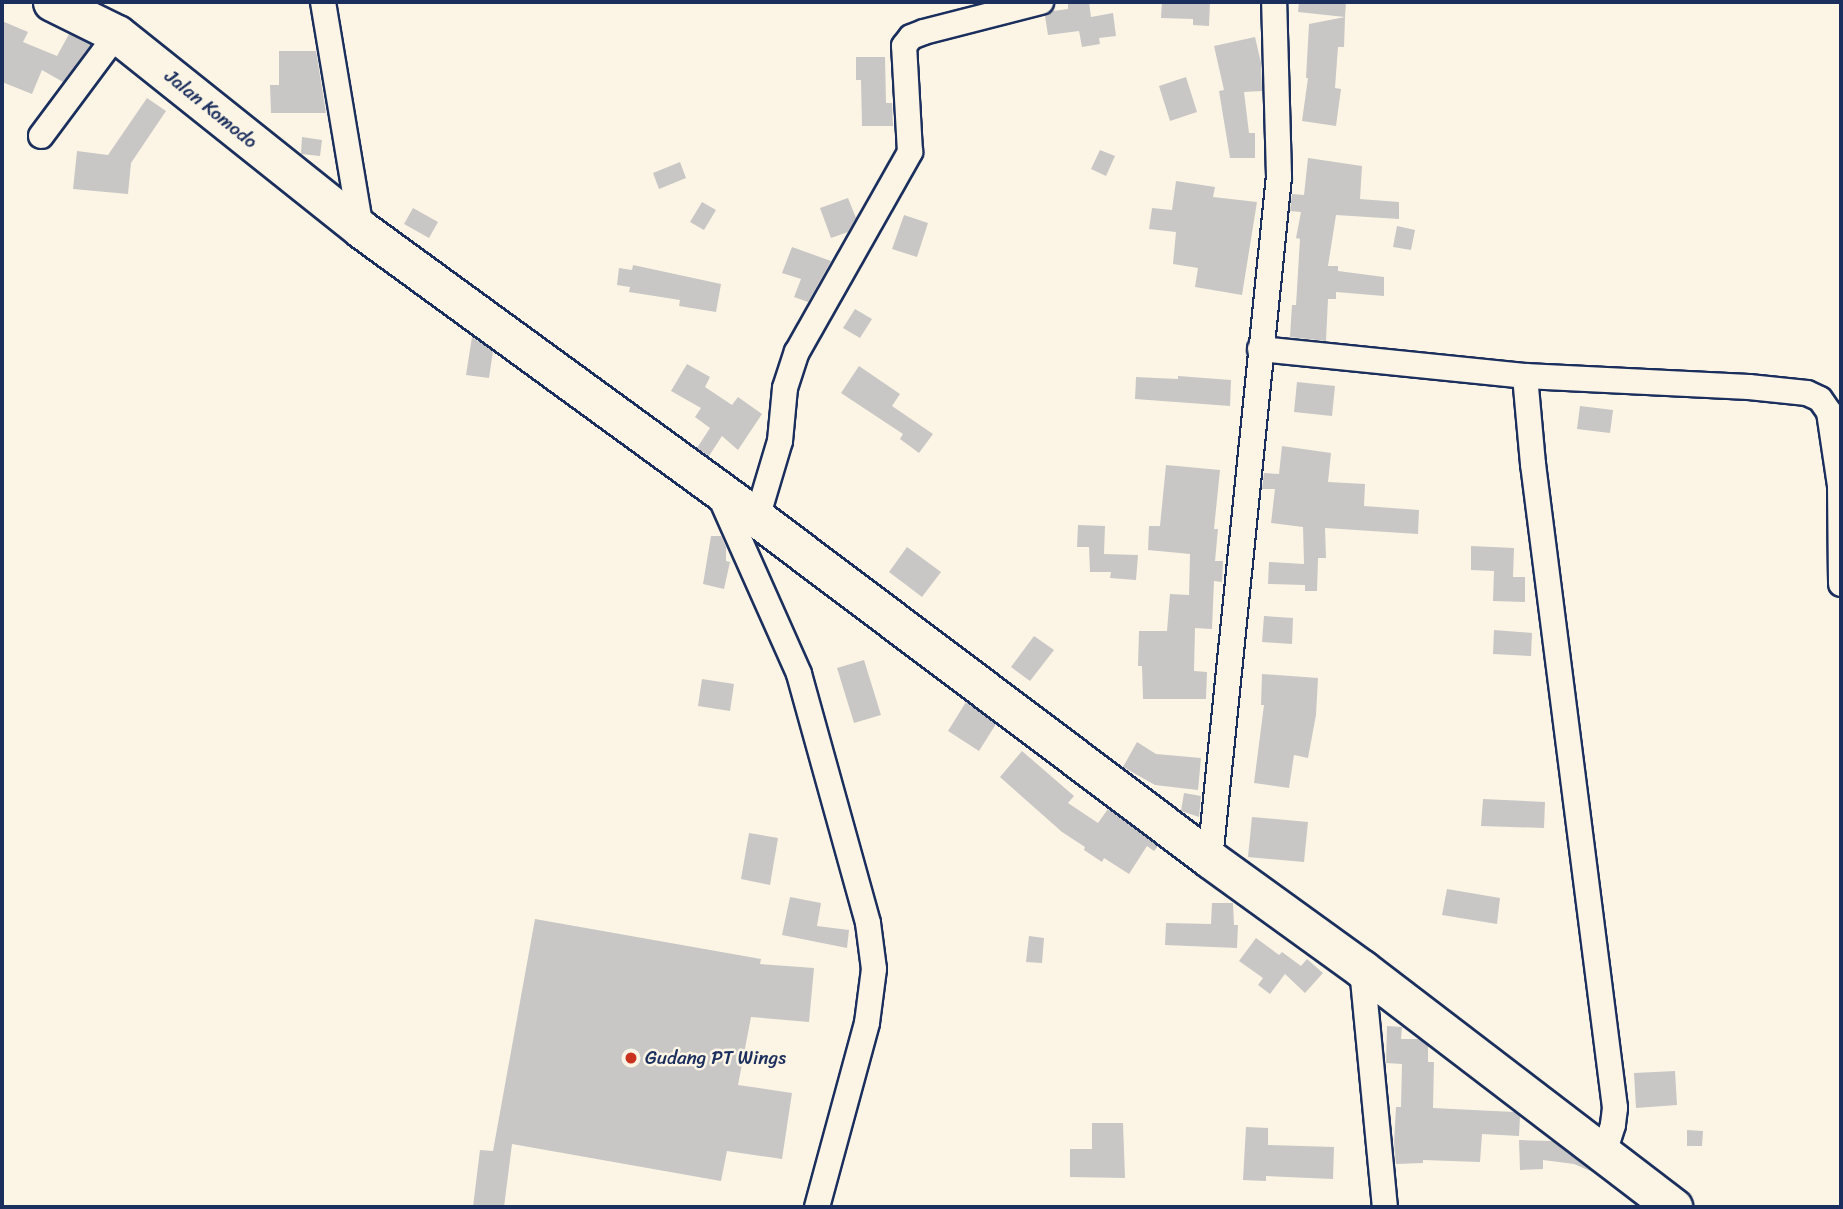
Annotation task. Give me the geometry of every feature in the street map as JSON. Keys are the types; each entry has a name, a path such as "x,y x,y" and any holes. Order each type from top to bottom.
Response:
{"highway":[{"name":"Jalan Komodo","path":"52,2 117,34 361,229 719,494 757,518 1210,859 1362,969 1673,1207"}],"street":[{"path":"323,2 361,229"},
{"path":"757,518 780,440 785,388 797,352 910,152 904,46 911,37 924,32 1041,2"},
{"path":"1210,859 1279,176 1274,2"},
{"path":"41,136 117,34"},
{"path":"1260,349 1525,376 1749,387 1807,393 1820,398 1829,412 1840,486 1841,584"},
{"path":"1525,376 1533,464 1615,1108 1614,1125 1603,1155"},
{"path":"719,494 799,674 868,923 874,969 867,1023 817,1207"},
{"path":"1362,969 1385,1207"}],"building":[{"path":"1068,2 1089,2 1091,17 1113,13 1116,36 1099,38 1100,44 1082,47 1079,31 1048,35 1045,16 1053,11 1068,9"},
{"path":"1162,2 1210,2 1209,26 1193,25 1193,19 1161,18"},
{"path":"1299,2 1346,2 1345,17 1298,12"},
{"path":"1345,17 1344,47 1338,47 1335,88 1341,89 1336,126 1302,121 1308,78 1309,24"},
{"path":"2,21 28,32 23,42 57,56 69,34 91,44 63,82 42,70 32,94 2,82"},
{"path":"1255,37 1261,63 1262,91 1244,92 1249,133 1255,133 1255,158 1230,158 1219,91 1224,90 1214,46"},
{"path":"279,51 316,51 326,113 271,113 270,85 279,85"},
{"path":"856,57 885,57 886,103 892,103 893,126 862,126 861,80 856,80"},
{"path":"1186,77 1197,112 1170,121 1159,86"},
{"path":"147,98 166,111 131,163 128,194 73,189 77,151 108,155"},
{"path":"302,137 322,140 320,156 301,154"},
{"path":"1100,150 1115,156 1106,176 1091,169"},
{"path":"1308,158 1362,166 1360,199 1399,202 1399,219 1336,215 1328,266 1338,266 1338,271 1384,277 1384,296 1336,292 1336,299 1328,299 1326,341 1290,337 1292,305 1296,305 1300,239 1296,238 1301,212 1290,211 1292,194 1304,195"},
{"path":"680,162 686,178 659,189 653,173"},
{"path":"1176,181 1215,187 1213,197 1257,202 1242,295 1195,287 1198,268 1173,264 1176,232 1149,229 1152,208 1172,210"},
{"path":"848,198 856,218 848,232 831,238 820,208"},
{"path":"702,202 716,210 704,230 690,222"},
{"path":"413,208 438,222 429,238 404,224"},
{"path":"904,215 928,223 917,257 892,249"},
{"path":"1397,226 1415,230 1411,250 1393,247"},
{"path":"792,247 831,261 808,302 794,297 801,279 782,273"},
{"path":"633,265 721,284 716,312 679,306 680,300 629,292 630,287 617,285 619,268 632,270"},
{"path":"855,309 872,319 860,338 843,328"},
{"path":"472,337 493,351 489,378 466,375"},
{"path":"687,364 710,377 705,387 732,405 738,397 762,414 738,450 722,436 709,456 697,448 710,428 695,417 701,408 671,391"},
{"path":"859,366 900,394 892,406 933,434 919,453 900,439 903,434 841,393"},
{"path":"1178,376 1231,380 1230,406 1135,399 1136,377 1178,379"},
{"path":"1297,382 1335,386 1332,416 1294,412"},
{"path":"1580,406 1613,410 1610,433 1577,429"},
{"path":"1282,446 1331,453 1328,482 1365,484 1364,506 1419,510 1418,534 1325,528 1326,558 1318,558 1317,591 1305,591 1305,585 1268,584 1269,562 1304,564 1303,527 1271,523 1275,489 1262,489 1264,473 1279,474"},
{"path":"1166,465 1220,470 1214,529 1218,529 1215,561 1223,561 1222,582 1214,581 1212,629 1195,628 1194,671 1207,672 1206,699 1143,699 1142,666 1138,666 1139,631 1167,631 1170,594 1189,595 1190,554 1148,550 1149,526 1160,526"},
{"path":"1078,525 1105,526 1104,554 1138,555 1136,580 1110,578 1111,572 1090,572 1089,547 1077,547"},
{"path":"711,536 721,536 726,547 726,561 730,562 724,589 703,584"},
{"path":"1471,546 1514,548 1513,577 1525,577 1525,602 1493,601 1494,571 1471,570"},
{"path":"907,547 941,572 922,597 889,572"},
{"path":"1264,616 1293,618 1292,644 1262,642"},
{"path":"1494,630 1532,633 1531,656 1493,654"},
{"path":"1034,636 1054,650 1030,681 1011,667"},
{"path":"864,660 881,715 854,723 837,668"},
{"path":"1262,674 1318,678 1316,715 1308,758 1294,755 1289,788 1254,783 1264,705 1261,705"},
{"path":"702,679 734,684 730,711 698,706"},
{"path":"966,702 996,724 979,751 948,731"},
{"path":"1137,742 1156,754 1201,758 1198,790 1155,785 1123,767"},
{"path":"1022,751 1074,796 1068,803 1098,823 1108,809 1158,846 1154,851 1147,846 1129,874 1104,858 1102,862 1084,850 1085,847 1062,832 1000,777"},
{"path":"1184,793 1201,796 1199,817 1181,811"},
{"path":"1483,799 1545,802 1544,828 1481,826"},
{"path":"1252,817 1308,822 1304,862 1248,857"},
{"path":"749,833 778,838 770,885 741,879"},
{"path":"1447,889 1500,898 1497,924 1442,915"},
{"path":"790,897 821,903 817,926 849,930 847,948 782,935"},
{"path":"1212,903 1233,903 1234,925 1238,925 1237,948 1165,945 1166,923 1211,924"},
{"path":"535,919 761,959 760,964 814,968 809,1022 751,1017 738,1085 792,1093 782,1159 727,1151 721,1181 512,1144 504,1207 473,1207 480,1150 493,1151"},
{"path":"1029,936 1044,938 1042,963 1026,962"},
{"path":"1256,938 1279,955 1282,952 1301,966 1307,959 1323,973 1305,993 1285,974 1270,994 1258,985 1263,978 1239,961"},
{"path":"1387,1026 1402,1027 1401,1039 1419,1039 1428,1046 1428,1062 1434,1062 1433,1108 1514,1112 1520,1116 1519,1136 1482,1134 1480,1162 1423,1160 1423,1163 1396,1164 1396,1107 1401,1107 1402,1064 1386,1063"},
{"path":"1675,1071 1677,1105 1636,1108 1634,1073"},
{"path":"1092,1123 1123,1123 1125,1178 1070,1177 1070,1149 1092,1149"},
{"path":"1246,1127 1268,1128 1268,1145 1334,1147 1333,1179 1266,1176 1266,1181 1243,1180"},
{"path":"1687,1130 1703,1131 1702,1146 1687,1146"},
{"path":"1519,1140 1552,1141 1593,1172 1574,1164 1543,1160 1543,1169 1520,1170"}],"place":[{"name":"Gudang PT Wings","path":"631,1058"}]}
